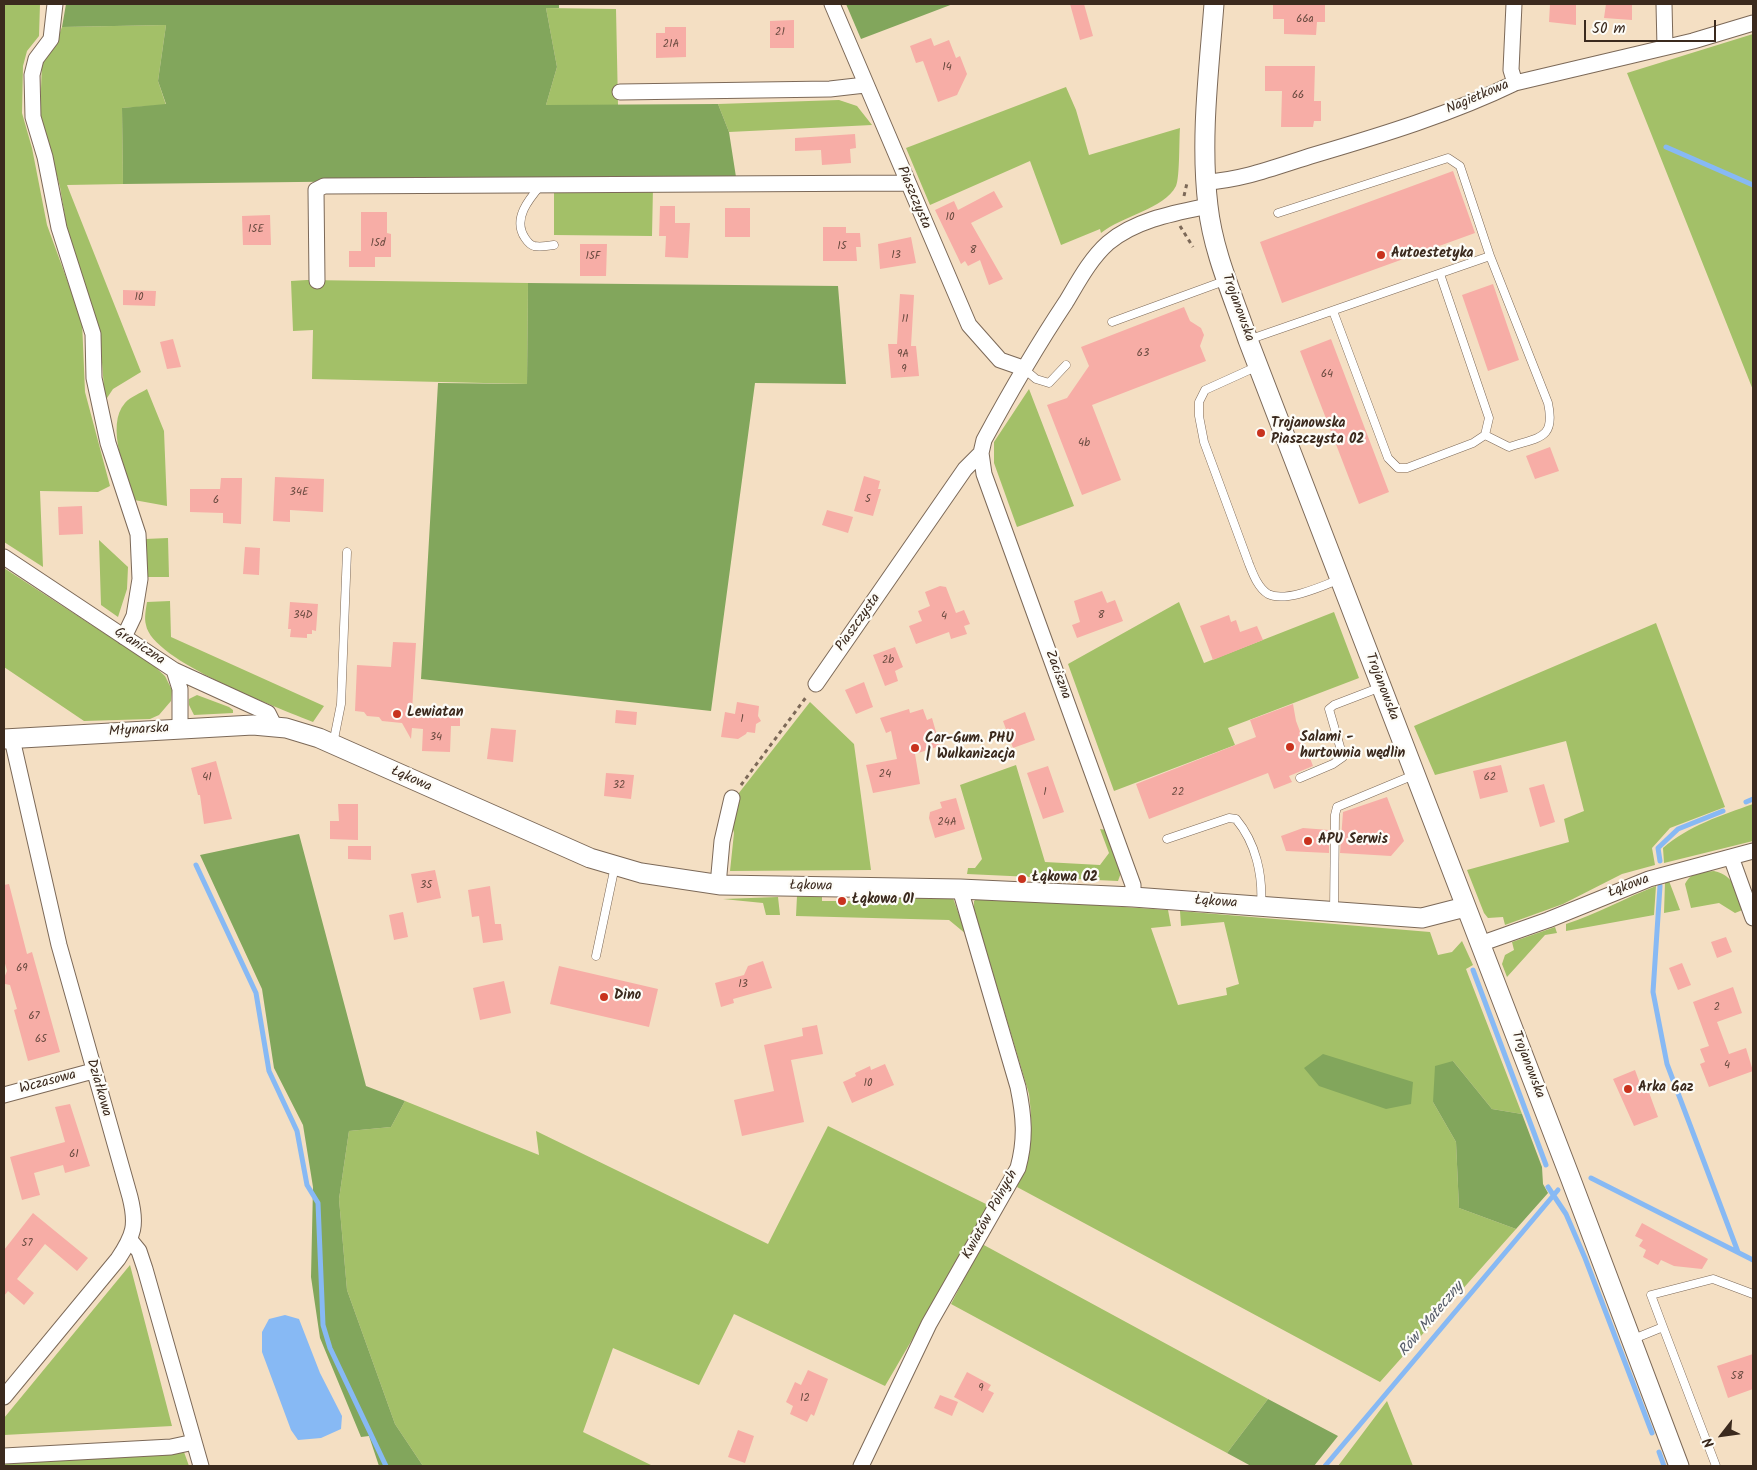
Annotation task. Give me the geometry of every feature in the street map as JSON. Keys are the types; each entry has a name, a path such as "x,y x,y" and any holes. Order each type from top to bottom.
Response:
{"street":[{"path":"55,4 51,39 36,59 32,76 33,118 45,157 59,228 93,334 94,378 108,443 138,534 140,579 134,616 124,637"},
{"name":"Piaszczysta","path":"832,4 969,325 990,351 1000,360 1023,368"},
{"name":"Trojanowska","path":"1214,4 1206,124 1206,182 1216,251 1248,340 1679,1466"},
{"path":"1514,4 1511,63 1515,82"},
{"path":"1664,4 1665,47"},
{"name":"Nagietkowa","path":"1206,182 1243,177 1401,129 1490,95 1515,82 1704,39 1753,23"},
{"path":"620,92 830,89 865,84"},
{"path":"317,281 316,190 324,186 907,182"},
{"name":"Piaszczysta","path":"816,684 965,469 981,453 984,440 1023,368 1093,260 1109,243 1147,222 1173,213 1208,206"},
{"name":"Zaciszna","path":"981,453 984,474 1133,885 1133,897"},
{"name":"Graniczna","path":"4,557 174,670 268,713 275,727"},
{"path":"174,670 180,689 180,728"},
{"name":"Młynarska","path":"8,739 244,725 275,727"},
{"name":"Łąkowa","path":"275,727 286,728 332,744 548,841 641,874 718,885 960,889 1133,897 1422,918 1466,907"},
{"name":"Działkowa","path":"4,1398 118,1259 130,1240 134,1225 133,1212 93,1071 8,739"},
{"path":"718,885 722,841 732,798"},
{"name":"Łąkowa","path":"1480,944 1548,920 1649,879 1753,851"},
{"path":"1731,857 1753,918"},
{"name":"Kwiatów Polnych","path":"861,1466 929,1324 1012,1180 1023,1149 1024,1118 1018,1087 960,889"},
{"name":"Wczasowa","path":"4,1095 93,1071"},
{"path":"130,1240 139,1251 145,1269 201,1466"},
{"path":"4,1456 171,1447 194,1442"}],"lane":[{"path":"1278,213 1448,158 1460,166 1490,256 1548,403 1551,420 1548,430 1542,435 1509,447 1485,435"},
{"path":"541,184 526,203 521,214 522,232 529,243 534,246 554,246"},
{"path":"1248,340 1490,256"},
{"path":"1332,311 1388,458 1398,468 1407,468 1473,443 1485,435 1489,418 1440,274"},
{"path":"1112,322 1227,280"},
{"path":"1023,368 1036,379 1049,383 1066,365"},
{"path":"1258,366 1205,390 1199,402 1199,416 1204,442 1254,578 1266,593 1278,597 1340,579"},
{"path":"332,744 341,704 348,552"},
{"path":"1300,778 1333,764 1343,757 1329,710 1334,705 1381,687"},
{"path":"1334,912 1334,815 1338,807 1415,774"},
{"path":"1167,839 1229,818 1236,819 1254,846 1259,871 1261,906"},
{"path":"596,956 615,866"},
{"path":"1716,1466 1651,1295 1713,1279 1753,1294"},
{"path":"1631,1340 1663,1327"}],"path":[{"path":"1173,213 1193,247"},
{"path":"732,798 816,684"}],"green space":[{"path":"4,4 40,4 39,36 27,51 23,66 22,113 32,148 47,225 82,321 85,392 110,486 98,492 40,491 43,567 4,542"},
{"path":"66,4 559,4 559,8 546,8 557,67 546,105 718,104 729,132 736,177 123,184 122,108 166,104 158,81 166,25 62,27"},
{"path":"846,4 953,4 861,39"},
{"path":"546,8 616,9 618,105 546,105 557,67"},
{"path":"166,25 158,81 166,105 122,108 123,184 67,185 141,372 113,389 105,401 100,337 67,229 60,187 40,114 42,63 55,45 62,27"},
{"path":"1753,34 1753,390 1627,73"},
{"path":"1066,87 1076,110 1089,155 1180,128 1177,181 1170,194 1162,201 1101,233 1100,229 1061,245 1030,161 930,205 906,148"},
{"path":"839,100 857,106 872,125 729,132 718,104"},
{"path":"554,187 653,187 652,236 554,235"},
{"path":"291,281 528,283 527,384 312,379 313,330 293,331"},
{"path":"528,283 838,286 846,384 755,383 711,711 421,679 438,383 527,384"},
{"path":"147,389 164,431 167,506 134,500 119,451 117,424 119,412 127,401"},
{"path":"1029,389 1074,506 1017,527 994,463 994,442"},
{"path":"168,538 169,577 145,577 145,539"},
{"path":"99,540 128,567 127,589 118,617 101,605"},
{"path":"4,568 153,665 165,676 172,690 171,701 159,715 150,719 84,721 4,667"},
{"path":"170,601 171,637 324,706 313,722 219,682 170,653 154,639 146,625 145,616 147,602"},
{"path":"1179,602 1204,663 1334,612 1359,678 1228,728 1235,745 1114,791 1068,664"},
{"path":"1656,623 1725,807 1670,828 1652,848 1655,865 1622,874 1563,904 1505,925 1503,917 1488,918 1484,913 1467,870 1569,842 1564,819 1584,811 1566,741 1435,775 1414,726"},
{"path":"197,695 229,707 233,710 233,713 194,715 189,705 189,699"},
{"path":"810,702 854,744 871,870 730,871 734,833 730,819 735,798"},
{"path":"1016,765 1045,862 1100,865 1109,853 1100,829 1107,830 1122,870 1118,881 967,874 968,868 975,868 982,859 960,785"},
{"path":"1753,804 1753,841 1664,863 1663,848 1683,833 1729,812"},
{"path":"299,834 366,1086 405,1101 391,1127 349,1131 339,1199 347,1290 395,1424 423,1466 379,1466 369,1436 361,1437 320,1338 311,1277 313,1187 303,1125 274,1068 262,989 200,855"},
{"path":"1714,871 1721,873 1731,880 1745,909 1735,913 1719,903 1691,908 1685,884 1694,874"},
{"path":"1669,881 1680,910 1664,913 1665,882"},
{"path":"1656,886 1654,915 1566,931 1566,924 1589,916"},
{"path":"797,896 822,896 822,901 892,901 893,897 953,898 966,934 949,920 796,916"},
{"path":"778,897 780,915 766,915 763,903 723,899"},
{"path":"979,897 1168,910 1171,926 1151,928 1178,1005 1227,995 1226,988 1239,984 1224,922 1181,926 1180,911 1430,932 1438,955 1452,952 1462,941 1473,965 1466,969 1522,1114 1492,1109 1453,1061 1433,1102 1456,1142 1459,1208 1516,1229 1380,1382 1017,1187 1030,1142 1029,1094 974,910 974,901"},
{"path":"1555,927 1557,933 1545,935 1507,977 1502,964 1505,955 1514,950 1512,942"},
{"path":"1323,1054 1413,1082 1411,1104 1386,1109 1319,1086 1304,1068"},
{"path":"1453,1061 1492,1109 1522,1114 1542,1167 1543,1184 1548,1193 1516,1229 1459,1208 1456,1142 1433,1102 1435,1066"},
{"path":"405,1101 539,1155 536,1131 768,1244 828,1126 990,1206 885,1386 734,1314 699,1385 613,1348 583,1432 653,1466 423,1466 395,1424 347,1290 339,1199 349,1131 391,1127"},
{"path":"982,1244 1268,1399 1227,1453 951,1304"},
{"path":"130,1265 172,1426 4,1435 4,1418"},
{"path":"1268,1399 1338,1436 1314,1466 1251,1466 1227,1453"},
{"path":"1387,1401 1413,1466 1338,1466"},
{"path":"184,1452 189,1466 4,1466 4,1460"}],"water":[{"path":"285,1315 299,1319 320,1373 342,1416 341,1429 321,1438 298,1440 291,1430 262,1352 262,1332 269,1319"}],"building":[{"path":"1070,4 1084,4 1093,36 1080,40"},
{"path":"1273,4 1325,4 1325,22 1317,22 1316,35 1284,34 1284,19 1273,19"},
{"path":"1550,4 1576,4 1576,25 1549,22"},
{"path":"1606,4 1632,4 1632,20 1604,18"},
{"path":"794,20 794,48 770,48 770,21"},
{"path":"665,27 686,27 686,57 656,58 656,33 665,33"},
{"path":"931,38 934,46 949,40 956,58 960,56 967,74 957,95 938,102 923,61 916,63 910,46"},
{"path":"1265,66 1315,66 1314,101 1321,101 1321,121 1314,121 1313,127 1281,127 1282,91 1265,91"},
{"path":"855,134 856,148 850,149 851,163 822,165 821,150 795,151 795,138"},
{"path":"1453,171 1475,233 1282,303 1260,242"},
{"path":"994,191 1003,207 971,223 1003,279 989,285 980,260 968,266 965,261 961,264 935,210 954,201 958,210"},
{"path":"660,206 675,206 675,223 690,223 688,258 665,257 666,236 659,236"},
{"path":"725,208 750,208 750,237 725,237"},
{"path":"361,212 387,212 387,233 391,234 391,257 375,257 375,267 349,267 349,251 361,251"},
{"path":"270,215 271,245 243,245 242,216"},
{"path":"823,227 846,227 846,233 860,233 861,247 856,247 857,261 823,261"},
{"path":"911,237 916,263 880,269 878,244"},
{"path":"580,244 607,244 606,276 580,276"},
{"path":"1493,284 1519,360 1488,371 1462,295"},
{"path":"123,290 156,291 155,306 123,305"},
{"path":"900,294 914,295 911,346 916,346 919,376 891,378 888,344 897,344"},
{"path":"1184,307 1190,321 1201,328 1204,335 1200,346 1206,361 1092,405 1121,480 1082,495 1047,405 1067,398 1089,366 1081,347"},
{"path":"173,339 181,367 167,369 160,342"},
{"path":"1331,339 1389,492 1359,504 1300,351"},
{"path":"1550,447 1559,471 1535,479 1526,456"},
{"path":"864,476 880,481 878,489 881,489 873,516 854,511"},
{"path":"275,477 324,479 323,512 290,510 290,522 273,521"},
{"path":"221,478 242,478 241,524 223,523 223,513 190,512 190,489 220,489"},
{"path":"82,506 83,534 59,535 58,507"},
{"path":"827,510 853,517 848,533 822,525"},
{"path":"245,547 260,548 259,575 243,574"},
{"path":"940,586 946,587 956,613 964,610 970,624 964,626 967,634 951,639 949,632 916,644 909,626 922,621 918,611 930,606 925,592"},
{"path":"1102,591 1107,603 1115,600 1123,621 1077,638 1072,625 1080,622 1074,601"},
{"path":"290,602 318,604 316,631 312,630 312,634 307,634 307,638 290,637 291,629 288,629"},
{"path":"1229,615 1231,622 1236,620 1240,632 1257,626 1263,640 1213,660 1200,626"},
{"path":"393,642 416,643 412,711 460,713 460,726 451,726 450,752 422,751 423,729 412,728 411,739 402,723 382,721 379,717 367,716 364,712 355,711 357,665 391,667"},
{"path":"895,647 903,667 895,671 898,681 885,686 873,655"},
{"path":"864,682 873,707 856,714 845,690"},
{"path":"737,702 759,706 758,716 761,721 756,724 755,733 747,732 738,739 721,737 725,712 735,714"},
{"path":"1293,704 1296,721 1313,766 1289,776 1292,782 1274,789 1268,773 1149,819 1136,784 1256,737 1250,720"},
{"path":"909,709 910,713 923,709 927,720 932,718 940,746 915,754 920,784 873,793 866,765 897,759 891,731 886,733 880,718"},
{"path":"616,710 637,712 636,725 615,723"},
{"path":"1025,712 1035,740 1013,748 1003,721"},
{"path":"491,728 516,730 513,762 487,759"},
{"path":"216,761 232,819 204,824 200,795 198,795 191,768"},
{"path":"1501,765 1508,792 1480,799 1473,771"},
{"path":"1048,766 1064,812 1043,819 1027,773"},
{"path":"606,773 634,775 631,799 604,796"},
{"path":"1544,784 1555,822 1540,827 1529,788"},
{"path":"1387,797 1404,841 1391,856 1340,853 1343,812"},
{"path":"956,798 965,829 935,838 929,818 930,812 942,808 940,802"},
{"path":"338,804 358,804 358,840 330,839 330,821 339,821"},
{"path":"1303,828 1329,830 1329,853 1286,851 1281,836"},
{"path":"348,846 371,846 371,860 348,859"},
{"path":"435,870 441,898 417,903 411,874"},
{"path":"9,884 27,954 32,952 60,1052 28,1061 14,1010 17,1009 10,985 5,984 4,978 7,971 4,960 4,885"},
{"path":"490,886 495,924 501,924 503,940 483,943 479,916 472,917 468,890"},
{"path":"403,912 408,937 394,940 389,915"},
{"path":"1726,937 1732,952 1717,958 1711,942"},
{"path":"763,961 772,988 733,999 734,1003 721,1007 715,983 744,975 748,966"},
{"path":"1682,963 1691,985 1678,990 1669,968"},
{"name":"Dino","path":"559,966 658,989 649,1027 550,1004"},
{"path":"504,981 511,1013 480,1020 473,988"},
{"path":"1733,987 1742,1013 1717,1022 1729,1054 1746,1048 1753,1071 1709,1087 1700,1064 1705,1062 1700,1049 1709,1046 1693,1002"},
{"path":"817,1025 823,1054 791,1060 804,1122 742,1136 734,1100 774,1091 764,1045 803,1036 802,1028"},
{"path":"885,1064 894,1085 852,1103 843,1082 856,1076 855,1073 870,1066 871,1070"},
{"path":"1635,1070 1642,1089 1647,1087 1658,1117 1634,1126 1613,1079"},
{"path":"70,1104 90,1166 65,1173 63,1165 34,1173 40,1195 22,1200 10,1157 65,1142 55,1107"},
{"path":"33,1213 88,1258 77,1271 45,1244 17,1279 34,1293 24,1305 8,1291 4,1296 4,1250"},
{"path":"1642,1223 1708,1259 1702,1269 1674,1266 1661,1260 1658,1265 1643,1257 1646,1250 1639,1246 1643,1240 1635,1236"},
{"path":"1753,1354 1753,1389 1728,1398 1717,1366"},
{"path":"808,1370 828,1379 814,1416 811,1414 807,1422 790,1414 793,1406 786,1402 795,1382 801,1385"},
{"path":"967,1372 991,1385 988,1390 994,1393 983,1413 954,1397"},
{"path":"940,1395 958,1402 952,1416 934,1408"},
{"path":"738,1430 754,1436 745,1463 728,1457"}],"waterway":[{"path":"1666,147 1753,185"},
{"path":"1746,802 1753,799"},
{"path":"1660,861 1658,848 1678,829 1723,811"},
{"path":"196,865 256,993 269,1071 297,1131 307,1185 318,1203 323,1325 330,1348 386,1466"},
{"path":"1660,886 1653,992 1667,1064 1738,1252"},
{"path":"1473,970 1546,1165"},
{"name":"Rów Mateczny","path":"1591,1178 1753,1260"},
{"path":"1548,1187 1566,1214 1585,1258 1652,1433"},
{"name":"Rów Mateczny","path":"1325,1466 1558,1190"},
{"path":"1659,1452 1664,1466"}],"place":[{"name":"Autoestetyka","path":"1381,255"},
{"name":"Trojanowska Piaszczysta 02","path":"1261,433"},
{"name":"Lewiatan","path":"397,714"},
{"name":"Salami - hurtownia wędlin","path":"1290,747"},
{"name":"Car-Gum. PHU | Wulkanizacja","path":"915,748"},
{"name":"APU Serwis","path":"1308,841"},
{"name":"Łąkowa 02","path":"1022,879"},
{"name":"Łąkowa 01","path":"842,901"},
{"name":"Dino","path":"604,997"},
{"name":"Arka Gaz","path":"1628,1089"}]}
